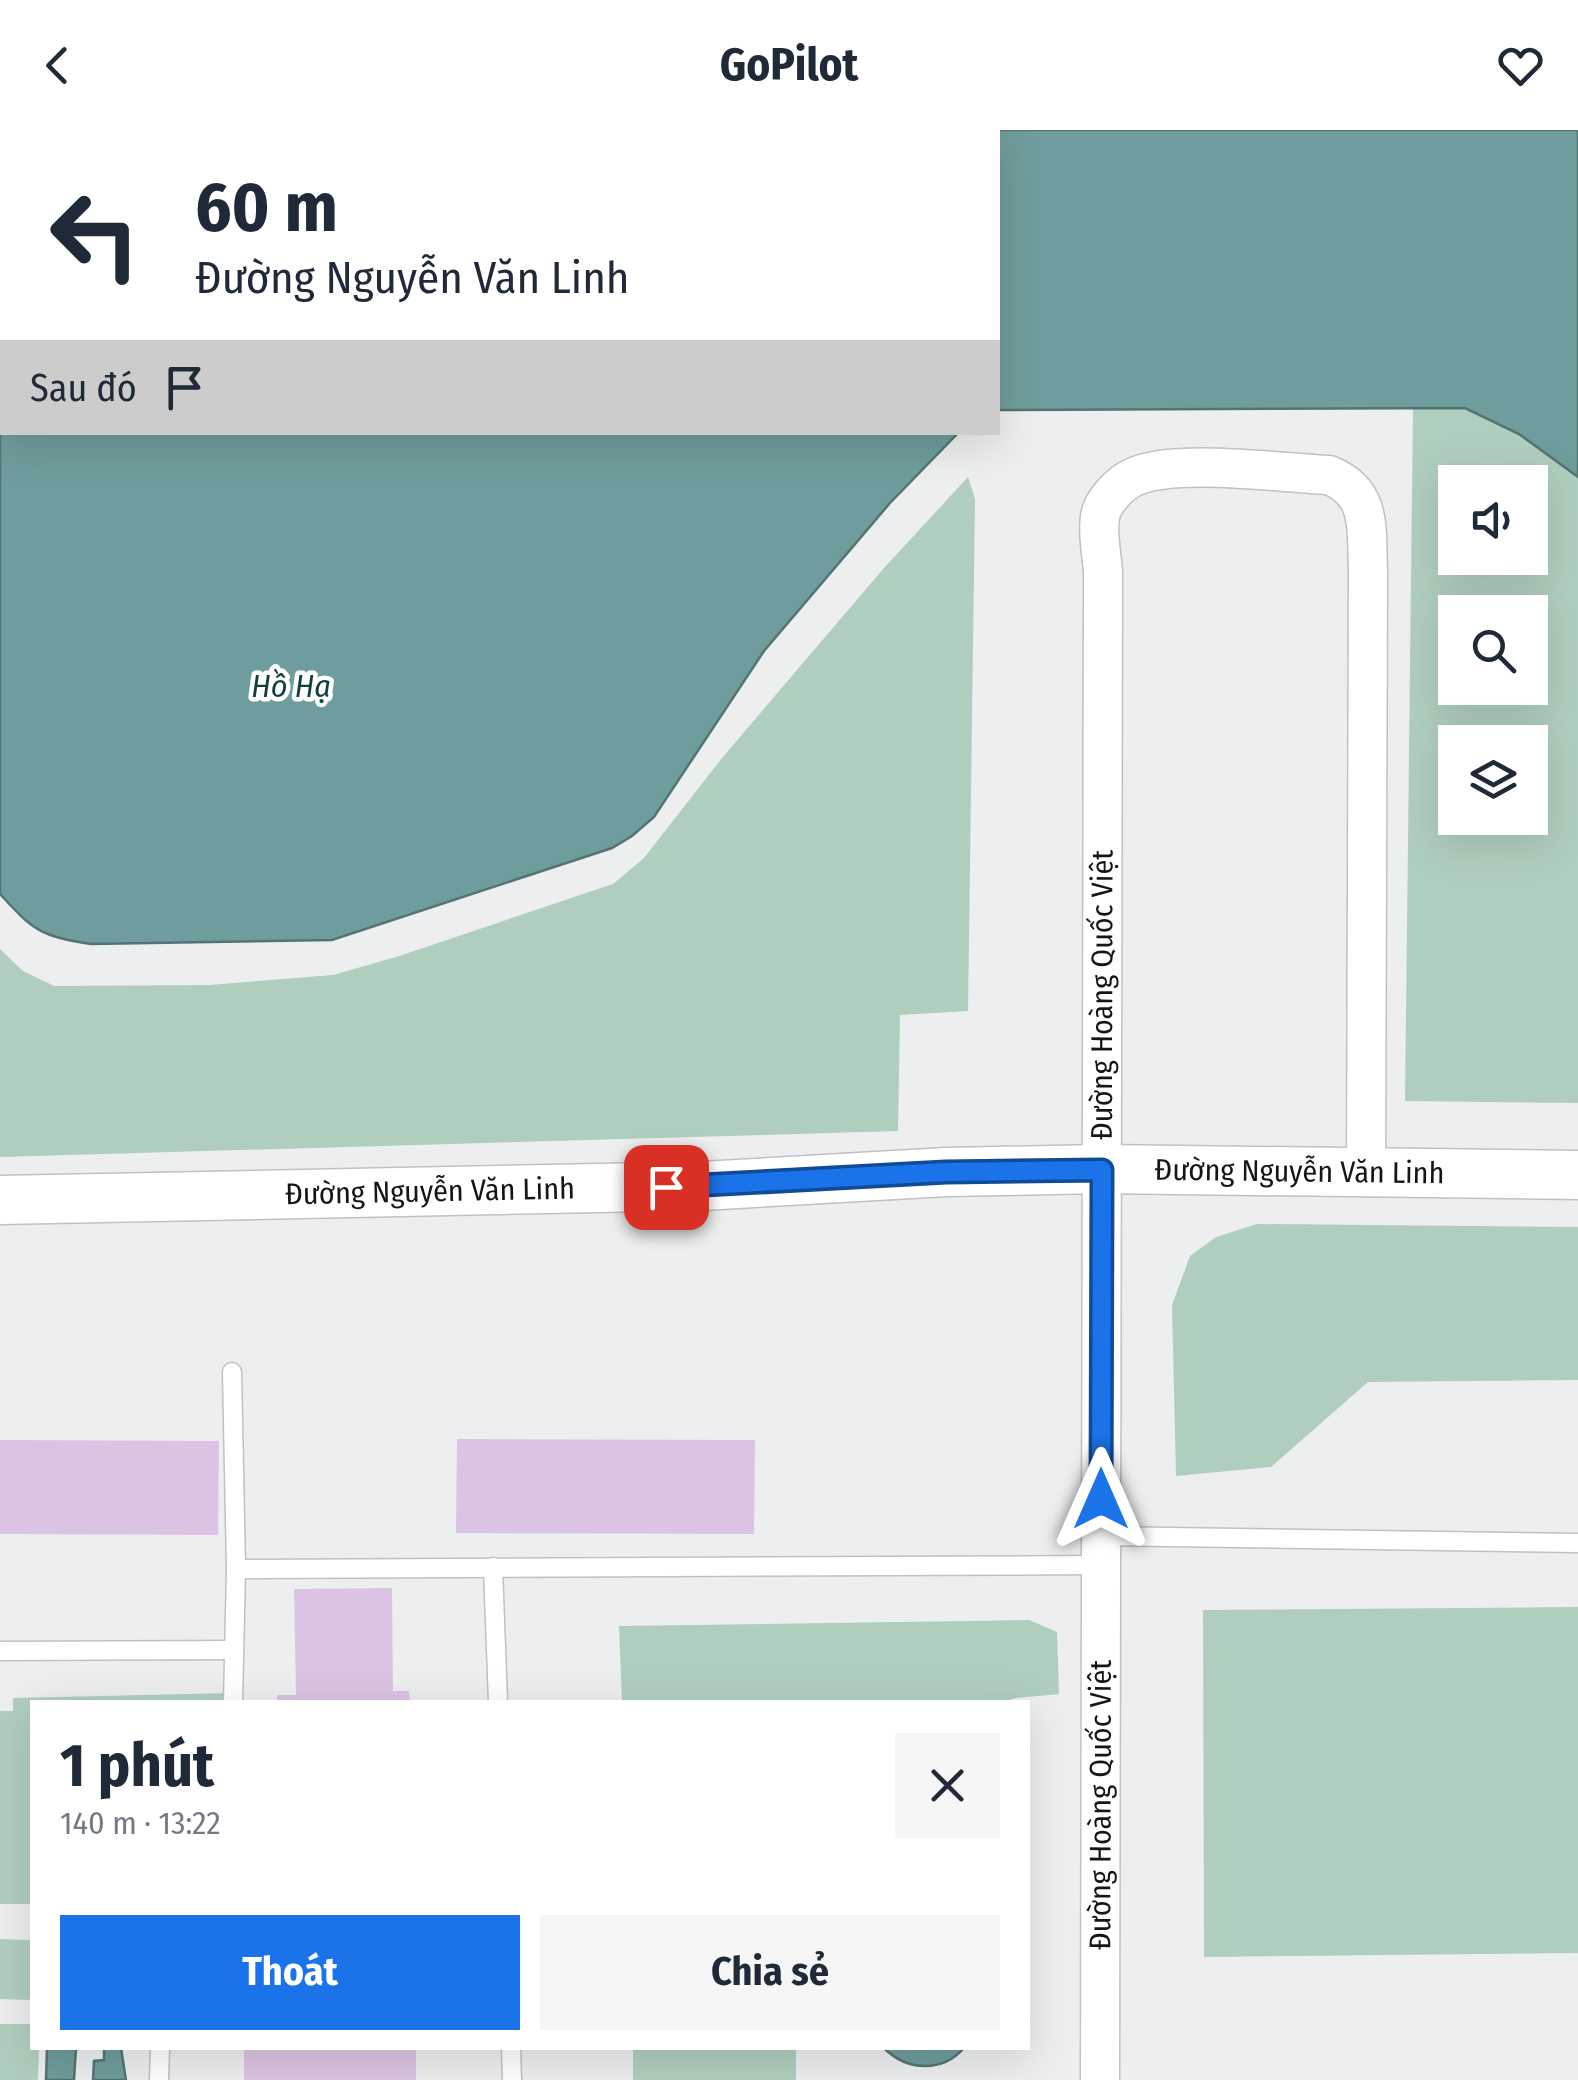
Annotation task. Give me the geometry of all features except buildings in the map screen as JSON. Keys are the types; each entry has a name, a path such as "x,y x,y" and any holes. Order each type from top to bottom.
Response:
{"street":[{"name":"Đường Hoàng Quốc Việt","path":"1100,2080 1100,515 1114,491 1134,477 1159,470 1205,469 1328,476 1348,483 1360,499 1366,522 1368,570 1366,1174"},
{"name":"Đường Nguyễn Văn Linh","path":"0,1200 682,1187 946,1172 1578,1175"}],"lane":[{"path":"232,1372 236,1568 233,1700"},
{"path":"236,1568 493,1568 1101,1550 1578,1542"},
{"path":"493,1568 498,1700"},
{"path":"0,1652 234,1650"},
{"path":"160,2050 160,2080"},
{"path":"511,2050 512,2080"}],"green space":[{"path":"1413,408 1465,408 1519,434 1578,477 1578,1103 1405,1101"},
{"path":"968,477 975,499 968,1011 900,1015 898,1131 0,1157 0,949 23,971 54,986 209,985 333,975 613,884 644,858 722,758 884,568"},
{"path":"1257,1224 1578,1227 1578,1380 1368,1382 1271,1467 1176,1476 1172,1305 1190,1256 1216,1237"},
{"path":"1578,1607 1578,1953 1204,1957 1203,1610"},
{"path":"1029,1620 1057,1632 1059,1694 1009,1700 622,1700 619,1626"},
{"path":"232,1693 231,1700 30,1700 30,1904 0,1904 0,1711 13,1711 13,1698"},
{"path":"0,1939 30,1940 30,2000 0,1999"},
{"path":"0,2024 30,2024 30,2050 39,2050 38,2080 0,2080"},
{"path":"633,2050 796,2050 796,2080 633,2080"}],"water":[{"name":"Hồ Hạ","path":"1000,130 1578,130 1578,477 1519,434 1465,408 1000,410"},
{"name":"Hồ Hạ","path":"0,435 956,435 890,503 764,651 654,817 612,848 332,940 91,944 39,930 0,894"},
{"path":"47,2050 76,2050 74,2080 46,2080"},
{"path":"104,2050 121,2050 126,2080 93,2080 94,2061 104,2060"},
{"path":"886,2050 962,2050 945,2062 924,2066"}],"route":[{"path":"666,1187 946,1172 1102,1170 1101,1499"}]}
